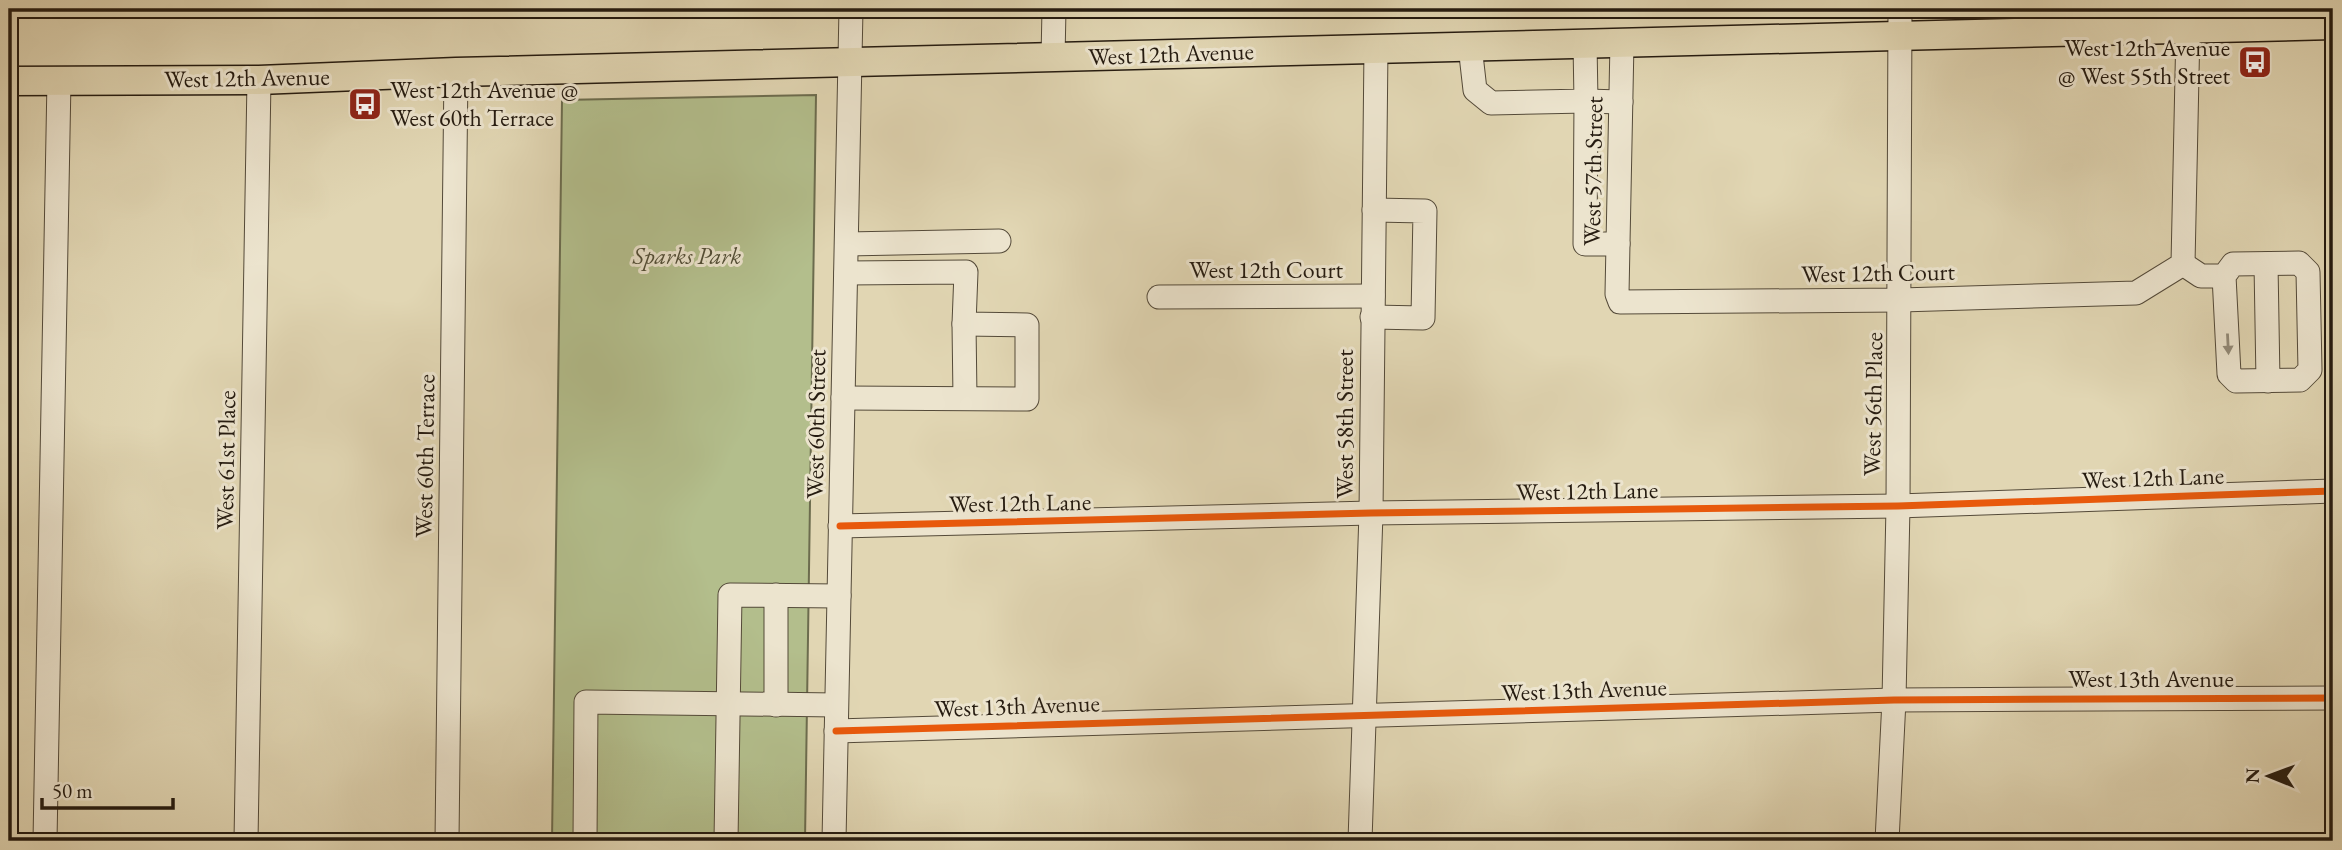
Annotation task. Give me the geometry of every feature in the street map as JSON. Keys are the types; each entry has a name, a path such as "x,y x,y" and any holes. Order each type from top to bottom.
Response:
{"main road":[{"name":"West 12th Avenue","path":"9,81 259,80 456,72 1622,42 1900,22 2103,20 2188,28 2333,25"}],"street":[{"name":"West 60th Street","path":"834,841 851,9"},
{"path":"1053,58 1054,9"},
{"name":"West 56th Place","path":"1887,841 1894,700 1898,506 1901,300 1900,22"},
{"path":"2188,28 2183,264 2201,276 2224,276"},
{"name":"West 57th Street","path":"1620,302 1617,294 1622,42"},
{"path":"1584,43 1584,244 1618,244"},
{"path":"1470,46 1475,90 1491,103 1621,102"},
{"name":"West 58th Street","path":"1360,841 1371,513 1376,48"},
{"name":"West 60th Terrace","path":"447,841 456,72"},
{"path":"45,841 59,80"},
{"name":"West 61st Place","path":"246,841 259,80"},
{"name":"West 12th Court","path":"1159,297 1373,307 1423,318 1424,211 1374,210"},
{"path":"847,244 999,242"},
{"path":"2299,263 2308,272 2310,370 2300,380 2236,382 2229,374 2224,276 2233,264 2299,263"},
{"name":"West 12th Court","path":"1620,302 1901,300 2136,293 2183,264"},
{"path":"2266,264 2268,381"},
{"path":"846,273 966,272 965,398"},
{"path":"843,398 1027,398 1027,325 964,324"},
{"name":"West 12th Lane","path":"840,526 1371,513 1898,506 2333,491"},
{"path":"726,841 730,595 839,596"},
{"path":"776,595 776,705"},
{"name":"West 13th Avenue","path":"836,731 1894,700 2333,698"},
{"path":"585,841 586,702 836,705"}],"green space":[{"name":"Sparks Park","path":"816,95 805,841 552,841 562,100"}],"cycle path":[{"path":"840,526 1371,513 1898,506 2333,491"},
{"path":"836,731 1894,700 2333,698"}],"place":[{"name":"West 12th Avenue @ West 55th Street","path":"2255,62"},
{"name":"West 12th Avenue @ West 60th Terrace","path":"365,104"}]}
